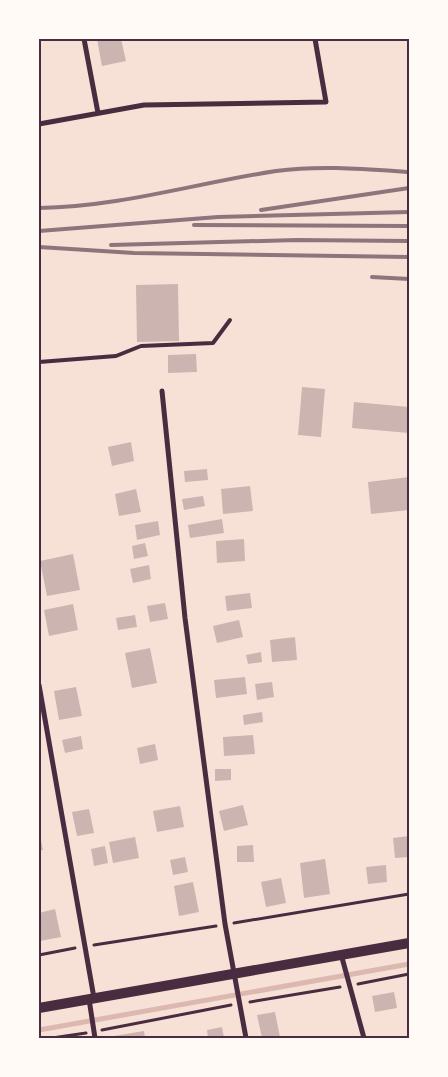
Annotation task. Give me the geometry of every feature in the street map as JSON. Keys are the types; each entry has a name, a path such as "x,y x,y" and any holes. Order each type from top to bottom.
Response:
{"main road":[{"path":"39,1008 409,943"}],"street":[{"path":"84,39 98,114"},
{"path":"39,124 144,105 326,102 315,39"},
{"path":"162,391 185,618 225,924 246,1038"},
{"path":"39,685 92,998 95,1038"},
{"path":"341,954 364,1038"}],"lane":[{"path":"39,362 116,356 141,346 213,343 230,320"}],"building":[{"path":"97,39 121,39 126,61 102,66"},
{"path":"178,284 179,341 137,342 136,285"},
{"path":"196,354 197,372 168,373 168,355"},
{"path":"302,387 325,389 321,437 298,435"},
{"path":"354,402 409,407 409,433 352,428"},
{"path":"131,442 134,461 112,466 108,447"},
{"path":"207,469 208,480 185,482 184,471"},
{"path":"409,477 409,510 371,514 368,482"},
{"path":"250,486 253,511 223,514 221,489"},
{"path":"136,489 141,512 119,516 115,494"},
{"path":"203,496 205,506 184,510 182,499"},
{"path":"222,519 224,533 190,538 188,525"},
{"path":"158,521 160,535 137,540 135,525"},
{"path":"244,539 245,561 217,563 216,541"},
{"path":"145,543 148,556 134,559 132,546"},
{"path":"73,554 80,590 47,596 40,561"},
{"path":"149,565 151,579 133,583 130,569"},
{"path":"250,593 252,608 227,611 225,596"},
{"path":"165,603 168,619 150,622 147,606"},
{"path":"73,604 78,630 49,636 44,610"},
{"path":"135,615 137,627 118,630 116,618"},
{"path":"239,620 243,637 217,643 213,626"},
{"path":"295,637 297,660 272,662 270,640"},
{"path":"150,648 157,683 132,688 125,653"},
{"path":"261,652 262,662 248,664 246,655"},
{"path":"245,677 247,694 216,698 214,680"},
{"path":"272,682 274,697 257,700 255,684"},
{"path":"76,687 82,716 59,720 54,691"},
{"path":"262,712 263,722 244,725 243,715"},
{"path":"253,735 255,754 224,756 223,737"},
{"path":"81,736 83,749 65,753 62,740"},
{"path":"155,744 158,760 140,764 137,748"},
{"path":"215,769 231,769 231,780 215,781"},
{"path":"243,805 248,825 224,831 219,811"},
{"path":"180,806 184,827 157,832 153,811"},
{"path":"89,809 94,833 77,836 72,812"},
{"path":"39,830 43,850 39,851"},
{"path":"409,836 409,857 395,858 393,838"},
{"path":"135,837 139,858 113,863 109,842"},
{"path":"253,845 254,862 237,862 237,846"},
{"path":"105,846 108,863 94,866 91,849"},
{"path":"185,857 188,872 173,875 170,860"},
{"path":"325,859 330,894 304,898 300,863"},
{"path":"386,865 387,882 368,884 366,867"},
{"path":"281,878 286,903 266,907 261,882"},
{"path":"193,882 199,912 179,916 174,886"},
{"path":"55,909 61,937 40,941 39,913"},
{"path":"394,992 397,1008 375,1012 372,996"},
{"path":"275,1012 280,1037 262,1038 257,1015"},
{"path":"222,1027 224,1038 208,1038 207,1030"},
{"path":"144,1031 145,1038 115,1038 114,1036"}],"waterway":[{"path":"39,1030 409,964"}],"railway":[{"path":"39,208 69,207 128,199 246,176 293,169 342,168 409,172"},
{"path":"261,210 409,188"},
{"path":"39,231 218,217 409,212"},
{"path":"194,225 409,226"},
{"path":"111,245 297,240 409,241"},
{"path":"39,247 134,253 409,257"},
{"path":"372,277 409,279"}]}
